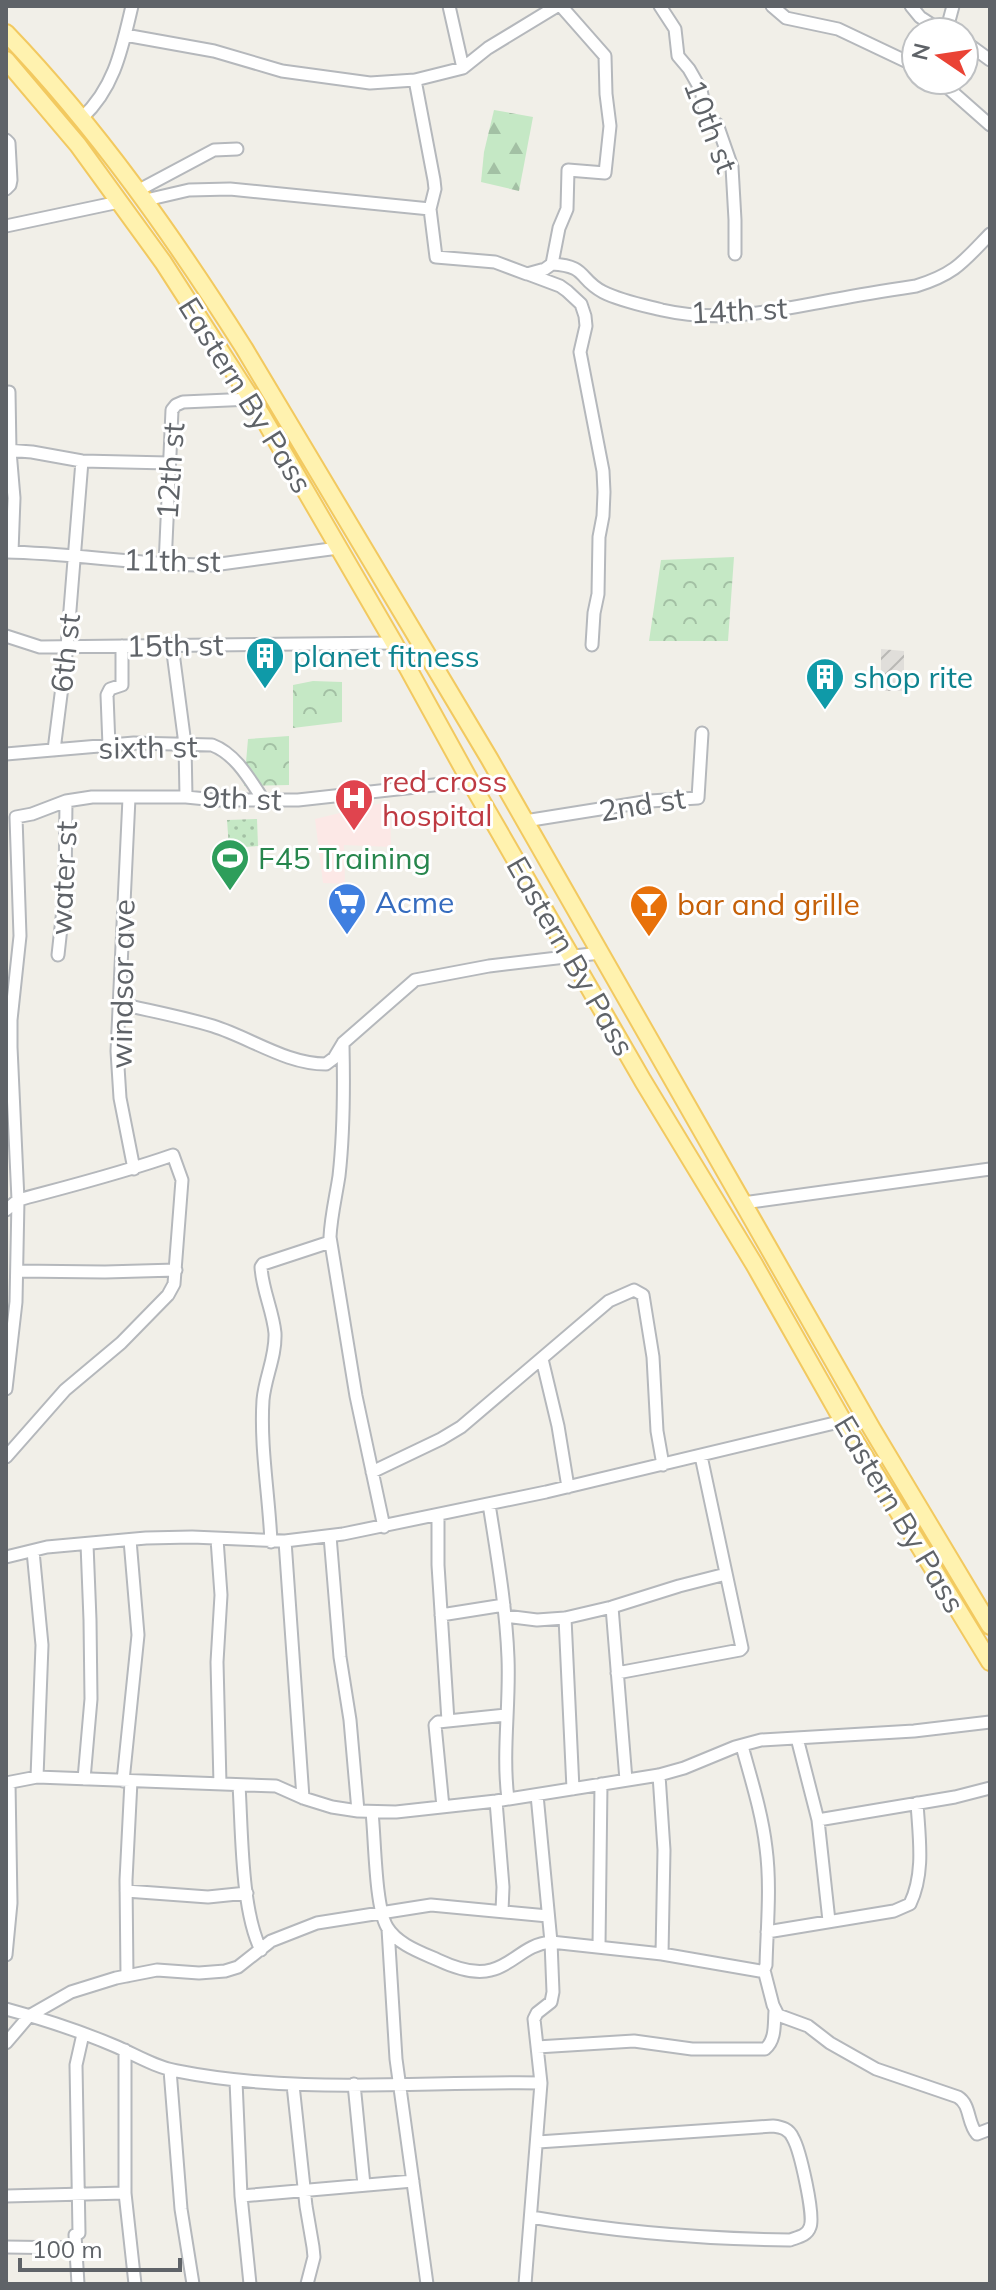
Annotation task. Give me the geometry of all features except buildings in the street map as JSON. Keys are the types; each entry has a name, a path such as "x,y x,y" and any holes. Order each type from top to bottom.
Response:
{"main road":[{"name":"Eastern By Pass","path":"6,33 82,118 142,195 275,399 525,821 872,1429 990,1626"},
{"name":"Eastern By Pass","path":"8,63 78,145 163,262 251,399 649,1091 754,1264 843,1421 990,1662"}],"street":[{"path":"82,118 106,91 132,6"},
{"path":"449,6 463,68"},
{"path":"125,35 214,51 282,71 370,83 415,80 463,68 488,48 559,6 605,56 610,126 605,173 568,170 567,209 559,228 552,264 527,274"},
{"name":"10th st","path":"660,6 675,29 678,56 701,90 707,120 717,124 731,162 735,254"},
{"path":"772,6 786,18 838,29 900,58"},
{"path":"415,80 434,180 430,209 436,257 495,262 560,286 581,304 585,316 580,352 603,471 604,492 592,645"},
{"path":"957,96 990,125"},
{"path":"6,140 9,143 11,180 6,189"},
{"path":"142,195 214,150 237,149"},
{"path":"142,195 230,189 430,209"},
{"path":"6,226 119,202"},
{"name":"14th st","path":"552,264 578,269 600,290 622,299 692,316 733,316 782,311 935,280 955,271 990,234"},
{"path":"9,392 8,451 14,498 9,552"},
{"name":"12th st","path":"165,565 170,417 176,405 183,402 251,399"},
{"path":"8,451 82,461 168,463"},
{"name":"6th st","path":"54,750 67,647 82,461"},
{"name":"11th st","path":"9,552 165,565 213,565 338,548"},
{"name":"15th st","path":"6,636 40,647 394,643"},
{"path":"172,645 185,744 186,797"},
{"path":"109,746 107,695 110,689 122,685 122,646"},
{"name":"2nd st","path":"525,821 650,801 698,798 702,733"},
{"name":"sixth st","path":"6,754 134,743 212,745 224,749 233,758 264,801"},
{"name":"9th st","path":"9,1047 20,936 16,817 66,801 114,796 298,800 470,781"},
{"name":"windsor ave","path":"129,798 117,1051 120,1098 134,1169"},
{"name":"water st","path":"58,955 65,891 66,801"},
{"path":"121,1004 214,1027 291,1058 326,1064 334,1058 343,1043 415,980 489,966 600,953"},
{"path":"343,1043 344,1110 330,1242 356,1396 384,1527"},
{"path":"6,1389 15,1314 18,1200 9,1047"},
{"path":"6,1210 18,1200 134,1169 173,1155 181,1173 176,1270 168,1295 121,1343 65,1390 6,1457"},
{"path":"743,1203 990,1169"},
{"path":"271,1542 263,1399 275,1337 261,1267 330,1242"},
{"path":"17,1271 176,1270"},
{"path":"372,1472 461,1427 609,1301 628,1291 639,1291 643,1295 653,1357 657,1431 663,1465"},
{"path":"542,1359 568,1487"},
{"path":"6,1557 130,1540 192,1537 271,1542 330,1536 568,1487 843,1421"},
{"path":"617,1673 741,1650 701,1456"},
{"path":"489,1504 505,1610 508,1659 502,1800 502,1911"},
{"path":"438,1516 448,1721"},
{"path":"330,1536 358,1811"},
{"path":"217,1539 221,1595 217,1662 220,1784"},
{"path":"127,1976 127,1781 138,1635 130,1540"},
{"path":"285,1541 303,1798"},
{"path":"84,1779 91,1699 87,1544"},
{"path":"33,1551 42,1645 37,1777"},
{"path":"441,1615 505,1610 537,1620 565,1618 726,1574"},
{"path":"612,1607 626,1780"},
{"path":"565,1618 573,1789"},
{"path":"443,1807 434,1728 438,1722 506,1715"},
{"path":"6,1955 7,1783 37,1777 276,1786 332,1807 396,1812 502,1800 659,1775 761,1740 914,1731 990,1722"},
{"path":"797,1738 818,1820 829,1921"},
{"path":"537,2047 634,2041 692,2049 765,2049 769,2046 773,2038 775,2011 764,1970 766,1850 742,1746"},
{"path":"659,1775 664,1850 662,1954"},
{"path":"599,1946 601,1784"},
{"path":"239,1785 251,1927 261,1950"},
{"path":"818,1820 990,1788"},
{"path":"525,2284 541,2083 534,2019 537,2013 548,2007 553,1997 537,1795"},
{"path":"767,1932 894,1911 910,1904 918,1889 920,1870 917,1803"},
{"path":"372,1812 381,1912 388,1928 398,1940 445,1963 479,1972 493,1970 538,1943 551,1942 662,1954 764,1970"},
{"path":"126,1891 208,1897 247,1893"},
{"path":"6,2043 29,2016 71,1992 157,1970 225,1971 238,1967 271,1941 317,1923 431,1905 548,1916"},
{"path":"388,1928 392,2029 427,2284"},
{"path":"6,2009 83,2034 170,2070 236,2081 293,2085 541,2083"},
{"path":"775,2011 778,2015 808,2026 838,2048 876,2069 958,2097 967,2108 973,2130 977,2134 990,2129"},
{"path":"78,2284 74,2248 75,2235 79,2233 80,2194 76,2065 83,2034"},
{"path":"125,2050 125,2193 135,2284"},
{"path":"170,2070 181,2209 193,2284"},
{"path":"236,2081 241,2196 250,2284"},
{"path":"354,2084 364,2185"},
{"path":"293,2085 314,2257 307,2284"},
{"path":"531,2217 676,2236 790,2240 810,2230 812,2219 800,2159 793,2137 784,2127 538,2142"},
{"path":"241,2196 413,2181"},
{"path":"6,2196 125,2193"},
{"path":"6,2247 74,2248"}],"shaded area":[{"path":"881,649 904,651 904,691 881,691"},
{"name":"red cross hospital","path":"390,801 391,847 344,845 345,884 323,883 315,819"}],"green space":[{"path":"494,110 533,117 519,191 481,182"},
{"path":"734,557 728,641 649,641 661,560"},
{"path":"313,681 342,682 342,722 293,728 293,685"},
{"path":"289,736 289,785 244,786 248,739"},
{"path":"257,819 258,846 229,848 227,820"}],"place":[{"name":"planet fitness","path":"265,690"},
{"name":"shop rite","path":"825,711"},
{"name":"red cross hospital","path":"354,832"},
{"name":"F45 Training","path":"230,892"},
{"name":"Acme","path":"347,936"},
{"name":"bar and grille","path":"649,938"}]}
